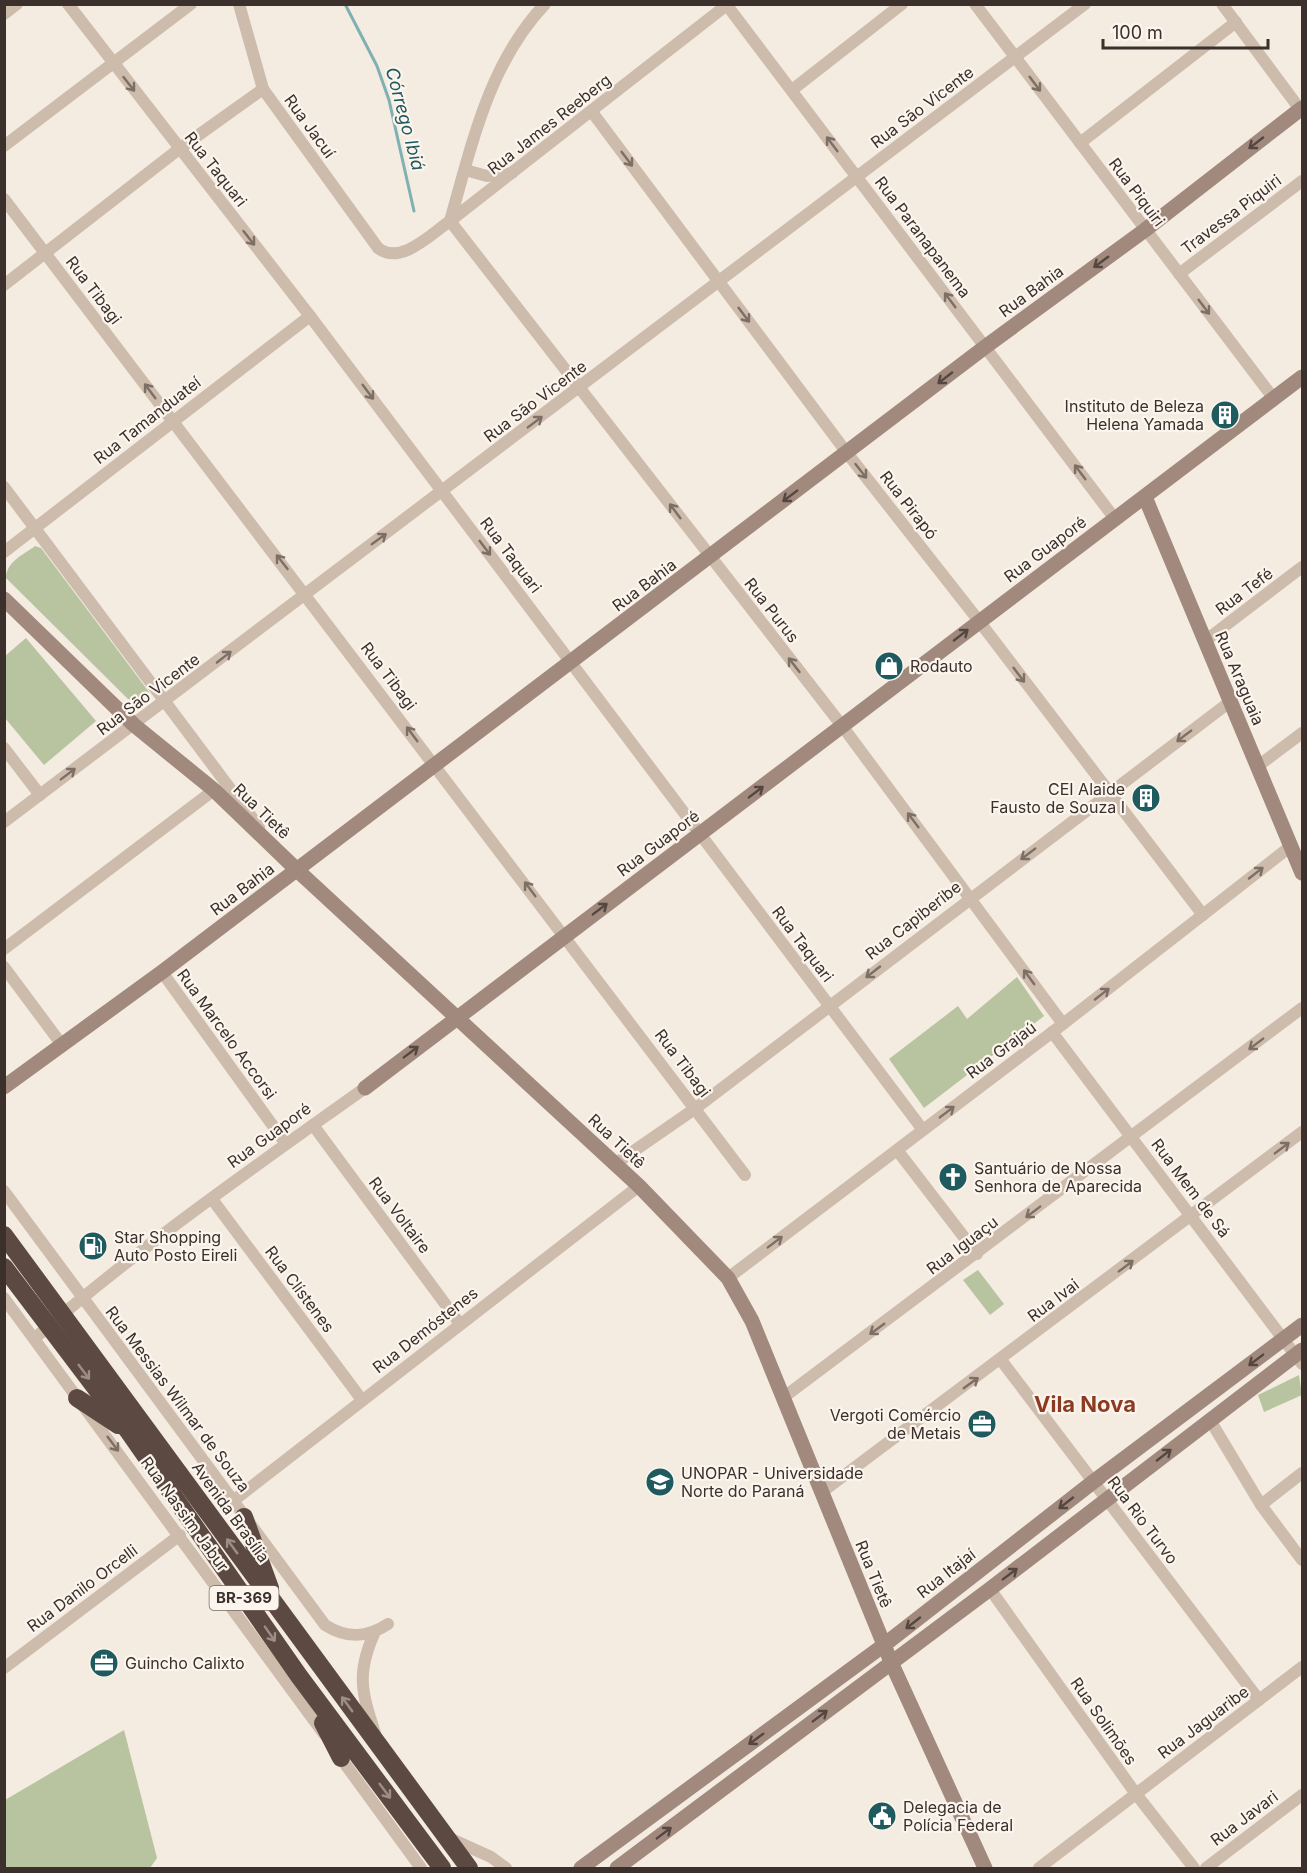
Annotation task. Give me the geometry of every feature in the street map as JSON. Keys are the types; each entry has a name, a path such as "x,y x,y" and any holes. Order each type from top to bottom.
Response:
{"highway":[{"name":"Avenida Brasília","path":"4,1235 469,1869"},
{"name":"BR-369","path":"4,1267 129,1432 299,1676 442,1869"},
{"path":"77,1398 129,1432"},
{"path":"244,1517 281,1614"},
{"path":"299,1676 341,1758"}],"street":[{"path":"4,14 17,4"},
{"name":"Rua Taquari","path":"68,4 310,316 923,1130"},
{"path":"4,146 191,4"},
{"name":"Rua Jacuí","path":"239,4 263,89 383,252"},
{"path":"450,220 486,101 511,48 526,24 545,4"},
{"path":"792,90 902,4"},
{"name":"Rua Piquiri","path":"975,4 1274,399"},
{"name":"Rua São Vicente","path":"4,822 306,593 443,493 718,281 1085,4"},
{"path":"1222,4 1302,110"},
{"name":"Rua Paranapanema","path":"727,5 1115,519"},
{"name":"Rua James Reeberg","path":"383,252 401,254 450,220 727,5"},
{"path":"1080,143 1236,22"},
{"path":"4,285 179,149 263,89"},
{"name":"Rua Bahia","path":"4,1088 162,972 985,346 1145,230 1302,110"},
{"name":"Rua Pirapó","path":"592,112 846,453 979,621 1203,915"},
{"path":"465,170 487,176 513,172"},
{"name":"Travessa Piquiri","path":"1179,274 1302,181"},
{"name":"Rua Tibagi","path":"4,199 306,593 745,1175"},
{"name":"Rua Purus","path":"450,220 843,727 1063,1024"},
{"name":"Rua Tamanduateí","path":"4,552 310,316"},
{"name":"Rua Guaporé","path":"35,1338 82,1298 212,1199 365,1088 1302,377"},
{"path":"4,487 167,700 274,847"},
{"name":"Rua Araguaia","path":"1145,497 1302,873"},
{"name":"Rua Tefé","path":"1205,641 1302,567"},
{"name":"Rua Tietê","path":"4,599 134,725 214,790 297,870 639,1186 728,1278 752,1321 891,1662 985,1869"},
{"name":"Rua Capiberibe","path":"615,1164 696,1108 1230,701"},
{"path":"1258,766 1302,733"},
{"path":"4,748 40,795"},
{"path":"4,949 214,790"},
{"name":"Rua Grajaú","path":"728,1278 1063,1024 1291,846"},
{"path":"4,967 62,1045"},
{"name":"Rua Marcelo Accorsi","path":"162,972 286,1144"},
{"name":"Rua Iguaçu","path":"784,1397 1132,1138 1302,1008"},
{"name":"Rua Mem de Sá","path":"1052,1032 1284,1339 1300,1356"},
{"name":"Rua Voltaire","path":"313,1125 460,1324"},
{"name":"Rua Ivai","path":"822,1492 1001,1360 1302,1132"},
{"path":"897,1150 977,1254"},
{"name":"Rua Demóstenes","path":"233,1502 639,1186"},
{"name":"Rua Messias Wilmar de Souza","path":"4,1191 325,1626 347,1635 374,1634"},
{"name":"Rua Clístenes","path":"212,1199 362,1400"},
{"name":"Rua Nassim Jabur","path":"4,1298 180,1535 421,1869"},
{"name":"Rua Itajaí","path":"581,1869 884,1645 1093,1482 1302,1325"},
{"path":"617,1869 990,1589 1210,1420 1300,1356"},
{"name":"Rua Rio Turvo","path":"1001,1360 1259,1700"},
{"path":"1210,1420 1261,1505 1302,1560"},
{"path":"1261,1505 1302,1473"},
{"name":"Rua Danilo Orcelli","path":"4,1668 180,1535"},
{"name":"Rua Solimões","path":"990,1589 1136,1794 1194,1869"},
{"path":"381,1751 362,1691 363,1663 374,1634 388,1624"},
{"name":"Rua Jaguaribe","path":"1039,1869 1302,1667"},
{"name":"Rua Javari","path":"1206,1869 1302,1795"},
{"path":"445,1836 491,1857 506,1869"}],"green space":[{"path":"35,546 41,548 149,692 141,703 128,699 6,578 12,563"},
{"path":"26,638 96,721 44,765 5,718 5,656"},
{"path":"1017,977 1044,1016 924,1108 889,1059 958,1006 967,1019"},
{"path":"978,1270 1004,1304 990,1315 963,1280"},
{"path":"1299,1375 1302,1395 1264,1412 1258,1395"},
{"path":"124,1730 157,1858 150,1868 5,1868 5,1800"}],"waterway":[{"name":"Córrego Ibiá","path":"345,4 377,66 389,100 414,211"}],"place":[{"name":"Instituto de Beleza Helena Yamada","path":"1225,415"},
{"name":"Rodauto","path":"889,666"},
{"name":"CEI Alaide Fausto de Souza I","path":"1146,798"},
{"name":"Santuário de Nossa Senhora de Aparecida","path":"953,1177"},
{"name":"Star Shopping Auto Posto Eireli","path":"93,1246"},
{"name":"Vergoti Comércio de Metais","path":"982,1424"},
{"name":"UNOPAR - Universidade Norte do Paraná","path":"660,1482"},
{"name":"Guincho Calixto","path":"104,1663"},
{"name":"Delegacia de Polícia Federal","path":"882,1816"}],"district":[{"name":"Vila Nova","path":"1085,1404"}]}
